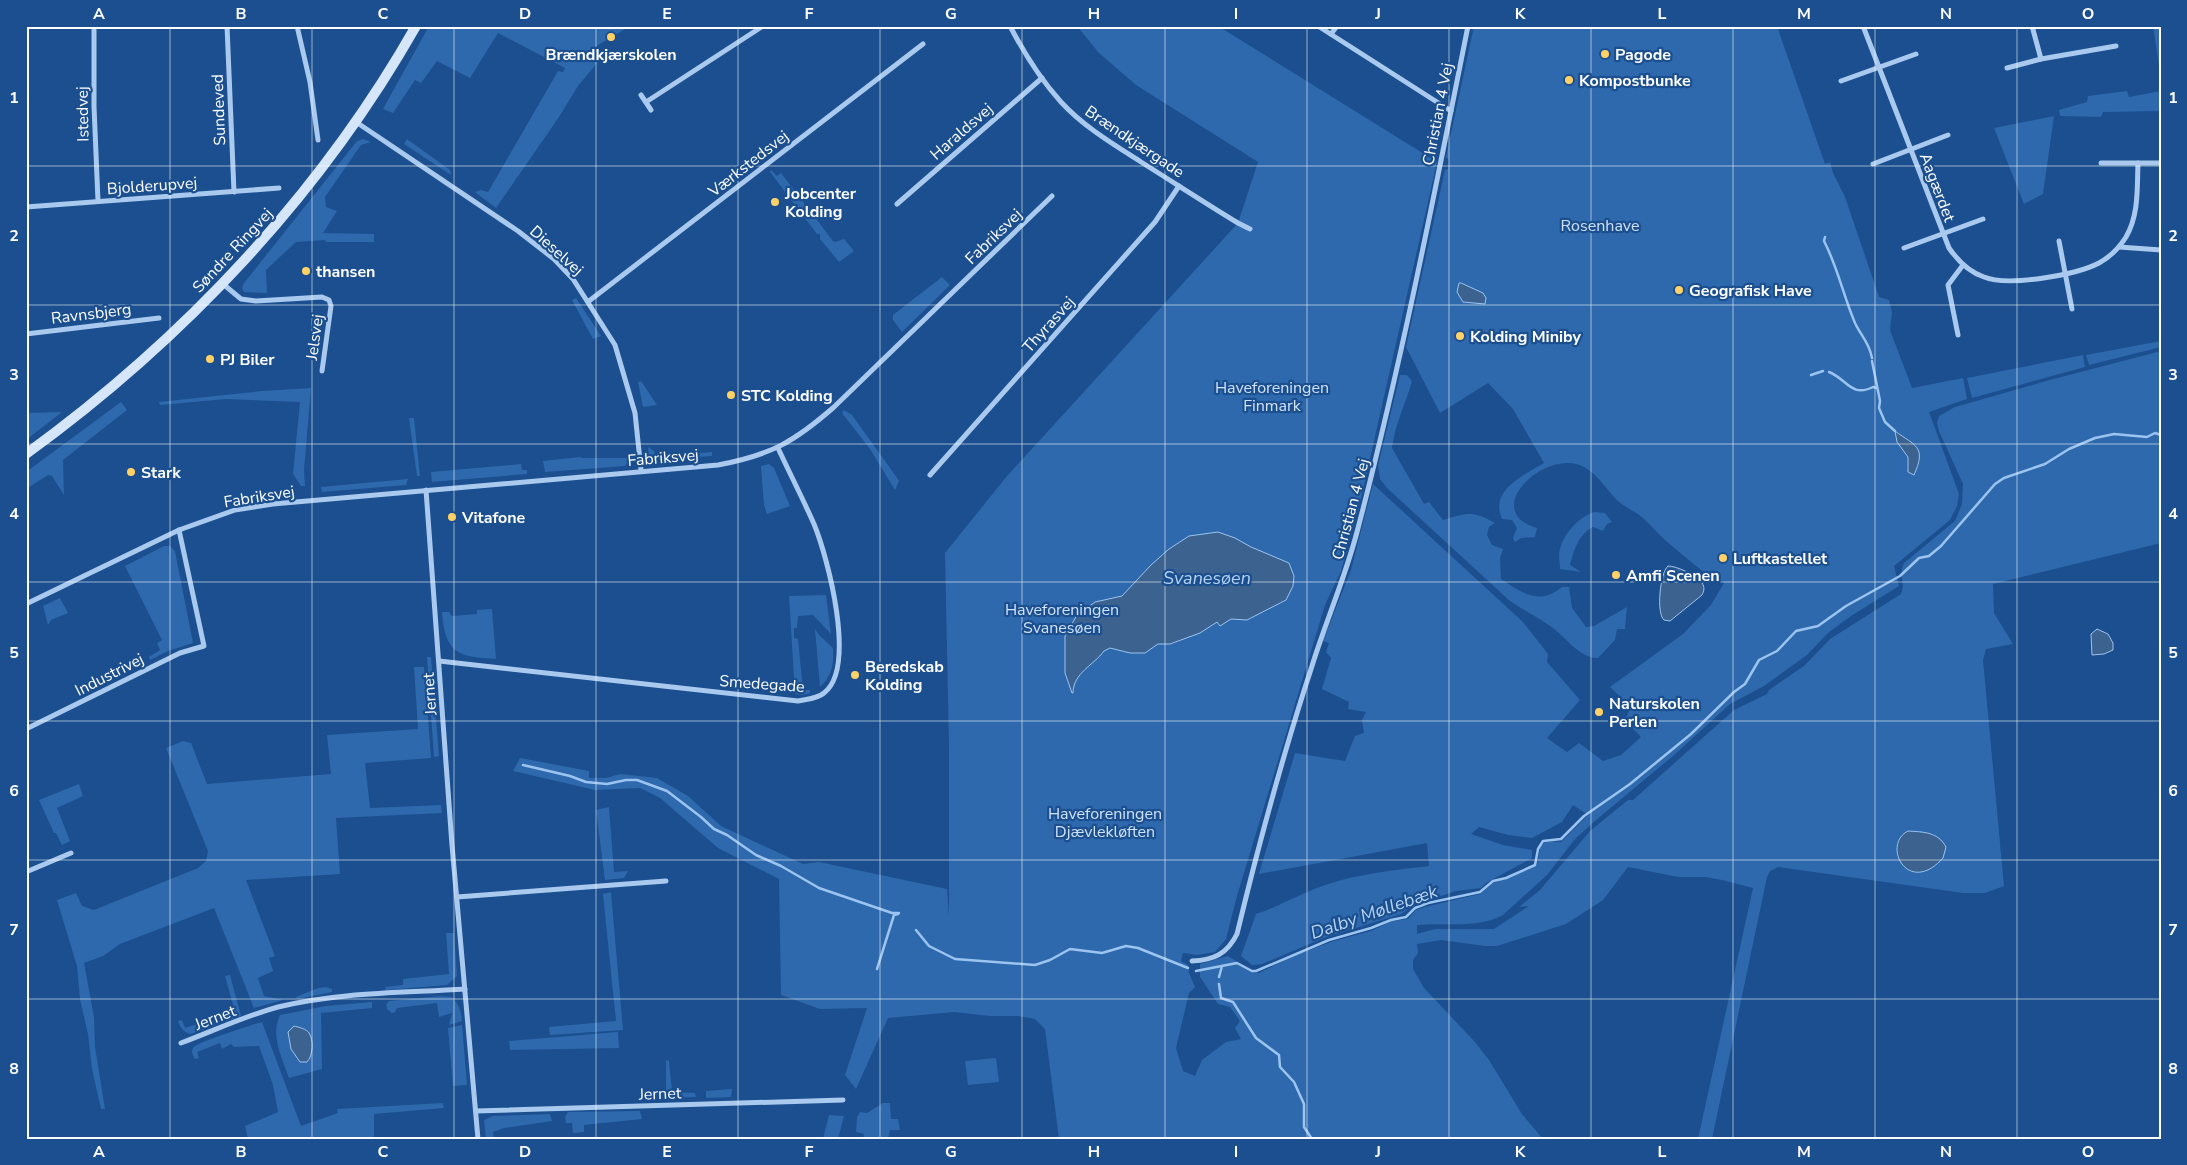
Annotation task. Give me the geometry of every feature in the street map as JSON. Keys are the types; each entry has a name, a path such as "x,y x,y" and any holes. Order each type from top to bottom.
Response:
{"main road":[{"name":"Søndre Ringvej","path":"26,454 66,426 160,346 224,284 271,232 356,122 416,26"}],"street":[{"name":"Istedvej","path":"94,26 94,106 98,202"},
{"name":"Sundeved","path":"228,26 234,192"},
{"path":"297,26 310,82 318,140"},
{"path":"646,102 763,26"},
{"name":"Brændkjærgade","path":"1010,26 1020,46 1042,78 1062,103 1082,122 1179,186 1238,223 1250,228"},
{"path":"1318,26 1451,111"},
{"path":"1331,34 1337,26"},
{"name":"Christian 4 Vej","path":"1192,961 1220,956 1228,949 1237,934 1259,841 1294,720 1327,618 1345,577 1408,321 1468,26"},
{"name":"Aagærdet","path":"1863,26 1942,233 1950,248 1964,265 1984,278 2008,282 2089,267 2100,262 2119,247 2132,226 2135,215 2138,163"},
{"path":"2032,26 2041,59"},
{"name":"Værkstedsvej","path":"589,301 923,44"},
{"path":"2007,68 2041,59 2116,46"},
{"path":"1841,81 1916,54"},
{"name":"Haraldsvej","path":"897,204 1042,78"},
{"path":"640,95 651,110"},
{"name":"Dieselvej","path":"356,122 518,231 554,259 573,279 589,301 615,345 626,377 635,413 641,470"},
{"name":"Aagærdet","path":"1873,164 1948,135"},
{"path":"2101,163 2161,163"},
{"name":"Thyrasvej","path":"930,475 1155,222 1179,186"},
{"name":"Bjolderupvej","path":"26,207 279,188"},
{"name":"Fabriksvej","path":"26,604 179,530 235,510 273,504 641,470 718,465 749,459 778,448 807,431 834,407 1052,196"},
{"name":"Aagærdet","path":"1904,248 1983,219"},
{"path":"2060,241 2072,309"},
{"path":"2119,247 2161,250"},
{"path":"1958,335 1948,285 1964,265"},
{"name":"Jelsvej","path":"224,284 241,299 256,301 322,297 330,300 331,306 322,371"},
{"name":"Ravnsbjerg","path":"26,334 159,318"},
{"name":"Smedegade","path":"438,660 798,700 813,698 825,693 836,675 839,664 839,640 830,571 814,525 778,448"},
{"name":"Jernet","path":"426,490 438,660 478,1139"},
{"name":"Industrivej","path":"26,729 180,652 204,646 179,530"},
{"path":"26,872 71,853"},
{"path":"457,897 666,881"},
{"name":"Jernet","path":"181,1043 277,1008 310,1001 353,996 465,989"},
{"name":"Jernet","path":"476,1111 843,1100"}],"green space":[{"path":"429,26 630,26 595,47 602,57 578,86 559,117 496,208 475,192 481,190 488,192 558,71 563,72 565,68 498,33 470,78 437,61 421,83 415,80 393,113 383,109"},
{"path":"1077,26 1218,26 1437,162 1360,503 1341,571 1325,605 1237,896 1226,939 1215,952 1197,955 1183,953 1181,961 1188,965 1195,987 1189,993 1176,1048 1183,1071 1195,1076 1202,1060 1226,1042 1241,1039 1235,1028 1240,1021 1230,1007 1218,1004 1200,977 1200,964 1228,956 1255,973 1259,973 1293,956 1334,941 1371,931 1392,921 1408,919 1416,910 1480,894 1493,883 1537,865 1540,848 1546,841 1561,842 1588,815 1573,805 1562,822 1532,838 1508,835 1479,827 1471,834 1503,845 1532,850 1532,858 1486,883 1481,888 1456,891 1415,905 1401,914 1324,938 1262,964 1252,965 1241,956 1256,914 1335,882 1366,875 1429,866 1427,843 1259,874 1295,753 1345,761 1355,736 1364,733 1362,720 1366,712 1348,709 1349,702 1322,689 1331,658 1326,652 1329,643 1323,641 1351,570 1373,484 1523,622 1548,654 1547,662 1580,700 1547,738 1567,752 1579,743 1603,761 1621,755 1641,737 1625,720 1631,707 1610,687 1683,634 1711,605 1724,583 1722,581 1718,583 1691,562 1643,518 1618,501 1594,474 1583,466 1576,464 1561,464 1546,468 1532,476 1522,487 1515,498 1515,510 1521,520 1537,528 1535,537 1521,538 1515,542 1513,538 1517,528 1512,520 1502,519 1499,509 1500,500 1504,492 1518,478 1544,463 1513,409 1488,383 1440,413 1406,347 1445,170 1448,169 1449,160 1446,157 1474,26 1777,26 1825,164 1830,162 1833,173 1845,197 1879,297 1889,300 1892,312 1890,330 1912,388 1963,378 1967,399 1929,412 1959,494 1957,506 1950,520 1894,566 1899,586 1828,633 1807,655 1764,686 1730,704 1673,756 1575,839 1547,875 1503,915 1472,924 1417,925 1417,934 1435,929 1494,929 1529,906 1519,907 1540,890 1590,831 1628,800 1633,800 1734,710 1767,694 1769,690 1804,666 1830,639 1901,594 1903,586 1902,568 1904,563 1955,521 1962,504 1963,484 1939,431 1937,423 1939,416 1955,407 2161,351 2161,543 1993,584 1994,613 2013,644 1986,649 1983,660 2004,886 1985,893 1963,893 1778,867 1770,871 1767,877 1712,1139 1698,1139 1753,888 1705,877 1678,877 1628,867 1603,900 1566,924 1497,946 1441,940 1417,944 1418,953 1413,960 1413,969 1424,988 1475,1042 1489,1060 1522,1114 1543,1139 1059,1139 1045,1029 1035,1019 1018,1016 990,1016 954,1012 888,1018 856,1089 845,1075 867,1008 820,1009 781,995 779,879 718,848 660,798 640,788 595,790 513,771 520,758 589,771 589,778 606,778 620,774 657,778 688,796 721,826 803,864 819,862 947,889 949,916 949,745 945,553 1007,476 1238,223 1258,162 1136,85 1099,53"},
{"path":"2153,26 2161,26 2161,78"},
{"path":"2127,91 2129,97 2161,91 2161,111 2103,112 2101,117 2060,116 2059,110 2087,102 2088,96"},
{"path":"2054,116 2043,194 2024,204 1994,128"},
{"path":"363,139 371,142 361,145 325,197 326,207 337,211 323,233 374,234 374,242 326,242 325,240 296,242 266,270 267,293 244,292 242,288 244,283 357,141"},
{"path":"407,139 450,170 451,175 404,144"},
{"path":"771,170 777,176 781,173 833,241 844,239 854,251 839,262 820,239 820,234 817,234 770,172"},
{"path":"942,277 950,285 902,332 893,320 893,315"},
{"path":"576,298 601,336 593,339 572,300"},
{"path":"2161,341 2161,347 2089,365 2086,355"},
{"path":"2083,355 2085,367 1972,398 1967,378"},
{"path":"1400,375 1407,375 1412,381 1398,422 1392,448 1424,504 1429,502 1443,520 1475,514 1495,523 1489,527 1487,535 1492,545 1503,549 1500,558 1501,579 1524,593 1539,597 1554,593 1562,587 1569,587 1572,608 1586,627 1594,626 1627,607 1625,629 1617,629 1615,640 1598,658 1580,652 1553,628 1510,601 1387,488 1380,479 1378,466"},
{"path":"641,381 657,405 643,407 638,382"},
{"path":"311,388 304,470 305,486 301,486 293,474 300,402 226,399 160,405 159,402 262,391"},
{"path":"121,402 127,410 63,460 64,495 52,476 48,475 26,489 26,472"},
{"path":"844,410 852,415 899,481 895,490 870,449 842,413"},
{"path":"62,412 26,440 26,413"},
{"path":"409,418 414,418 420,476 417,476"},
{"path":"648,447 654,451 656,457 712,452 712,456 652,460 649,456"},
{"path":"580,457 631,458 625,466 545,472 543,461"},
{"path":"521,464 522,470 527,470 527,474 432,482 431,472"},
{"path":"769,464 774,468 790,506 767,514 764,505 761,466"},
{"path":"408,479 406,485 322,492 321,487"},
{"path":"1594,512 1605,513 1612,522 1607,524 1603,531 1593,527 1580,539 1570,565 1581,572 1560,569 1559,551 1565,537 1578,522"},
{"path":"164,546 170,546 175,551 193,643 168,651 150,660 149,657 160,650 157,643 162,640 125,566"},
{"path":"826,595 831,634 813,615 798,616 797,628 794,628 794,638 798,639 803,690 810,690 810,693 795,694 789,596"},
{"path":"60,598 68,613 51,620 48,625 43,606"},
{"path":"492,609 496,659 472,657 456,650 450,644 446,636 442,612 449,612 452,616 477,614 477,610"},
{"path":"815,629 833,648 831,669 827,679 820,687"},
{"path":"427,657 431,657 439,756 434,757"},
{"path":"414,667 424,667 431,758 365,763 370,808 441,805 442,813 336,818 340,874 246,880 275,956 269,958 273,971 258,978 264,996 283,1000 254,1008 214,908 120,944 103,956 84,963 94,1017 95,1047 105,1109 101,1109 80,999 77,966 57,900 76,893 82,906 94,910 198,868 206,861 208,851 166,748 183,741 191,743 207,784 331,774 327,735 418,729"},
{"path":"79,784 83,796 57,808 70,841 62,845 56,833 54,833 39,800"},
{"path":"609,807 614,872 628,871 624,878 605,880 596,810"},
{"path":"611,892 623,1030 550,1035 549,1027 616,1021 603,894"},
{"path":"446,933 454,933 457,976 447,985 386,990 385,987 403,985 403,979 449,974"},
{"path":"230,975 241,1016 191,1034 184,1031 178,1021 182,1020 185,1028 235,1012 225,976"},
{"path":"326,987 332,989 332,992 298,999 296,997 318,988"},
{"path":"441,996 452,997 459,1008 462,1021 449,1025 452,1013 439,1017 437,1003 397,1008 392,1013 387,1009 386,1005 389,1001"},
{"path":"372,1002 372,1008 321,1013 322,1069 289,1078 278,1046 276,1030 280,1015 326,1006"},
{"path":"262,1022 301,1126 338,1113 337,1109 443,1103 444,1108 374,1114 374,1138 248,1139 245,1126 278,1112 273,1085 259,1046 234,1047 231,1044 222,1049 220,1043 197,1052 199,1058 195,1059 192,1051 197,1045 204,1042"},
{"path":"462,1025 467,1085 453,1086 448,1028"},
{"path":"618,1032 619,1048 510,1050 509,1041"},
{"path":"996,1058 999,1082 968,1085 965,1061"},
{"path":"666,1060 669,1061 672,1092 695,1093 696,1097 666,1098"},
{"path":"732,1089 731,1097 706,1098 706,1091"},
{"path":"883,1103 890,1103 891,1119 898,1119 900,1130 890,1130 888,1139 863,1139 864,1134 856,1132 857,1117 860,1112 867,1113"},
{"path":"640,1111 642,1119 584,1125 584,1132 573,1133 572,1123 566,1123 565,1117 568,1112"},
{"path":"550,1114 552,1121 504,1128 493,1132 494,1139 486,1139 484,1120 493,1116"},
{"path":"829,1115 844,1116 838,1139 823,1139"}],"water":[{"path":"1459,283 1483,293 1486,298 1485,304 1463,302 1457,292"},
{"path":"1895,431 1913,444 1919,452 1918,465 1914,475 1908,472 1908,457 1897,442"},
{"name":"Svanesøen","path":"1218,532 1289,563 1294,576 1293,586 1286,600 1247,620 1231,619 1220,626 1217,622 1200,633 1170,644 1158,644 1145,653 1130,653 1110,648 1104,651 1080,675 1076,680 1072,693 1065,673 1065,636 1077,615 1095,602 1122,596 1151,565 1169,549 1189,536"},
{"path":"1668,566 1691,574 1703,584 1704,588 1702,595 1670,621 1664,620 1660,610 1661,584"},
{"path":"2097,629 2108,634 2113,643 2113,650 2104,654 2092,655 2091,634"},
{"path":"1908,831 1925,833 1939,838 1946,847 1943,858 1930,869 1919,872 1909,870 1902,864 1898,856 1897,847 1900,838"},
{"path":"294,1026 306,1030 311,1036 312,1052 307,1062 300,1062 291,1049 288,1032"}],"waterway":[{"path":"1825,237 1824,241 1851,313 1857,328 1865,339 1872,358"},
{"path":"1872,361 1880,401 1879,408 1885,422 1895,431"},
{"path":"1811,375 1823,371"},
{"path":"1829,372 1854,389 1866,390 1873,387 1877,388"},
{"name":"Dalby Møllebæk","path":"1196,971 1237,963 1252,971 1256,971 1329,940 1406,917 1415,908 1428,903 1480,892 1493,881 1506,878 1535,865 1538,849 1543,841 1561,839 1584,816 1630,784 1691,734 1734,692 1745,684 1759,660 1777,651 1796,631 1818,626 1846,606 1900,576 1919,558 1929,556 1941,546 1995,484 2004,478 2045,464 2069,449 2095,438 2114,434 2147,437 2155,433 2161,435"},
{"path":"523,765 570,776 586,782 607,784 637,780 667,791 714,829 727,835 756,855 781,866 819,888 892,913 899,913"},
{"path":"877,969 894,915 898,914"},
{"path":"916,930 929,946 955,959 1035,965 1050,960 1070,949 1102,953 1126,946 1138,948 1188,968"},
{"name":"Dalby Møllebæk","path":"1219,977 1222,966"},
{"name":"Dalby Møllebæk","path":"1219,984 1221,998 1233,1002 1256,1038 1279,1055 1280,1067 1294,1082 1304,1104 1304,1127 1312,1139"}],"place":[{"name":"Brændkjærskolen","path":"611,37"},
{"name":"Pagode","path":"1605,54"},
{"name":"Kompostbunke","path":"1569,80"},
{"name":"Jobcenter Kolding","path":"775,202"},
{"name":"thansen","path":"306,271"},
{"name":"Geografisk Have","path":"1679,290"},
{"name":"Kolding Miniby","path":"1460,336"},
{"name":"PJ Biler","path":"210,359"},
{"name":"STC Kolding","path":"731,395"},
{"name":"Stark","path":"131,472"},
{"name":"Vitafone","path":"452,517"},
{"name":"Luftkastellet","path":"1723,558"},
{"name":"Amfi Scenen","path":"1616,575"},
{"name":"Beredskab Kolding","path":"855,675"},
{"name":"Naturskolen Perlen","path":"1599,712"}],"park label":[{"name":"Rosenhave","path":"1600,225"},
{"name":"Haveforeningen Finmark","path":"1272,396"},
{"name":"Haveforeningen Svanesøen","path":"1062,618"},
{"name":"Haveforeningen Djævlekløften","path":"1105,822"}]}
